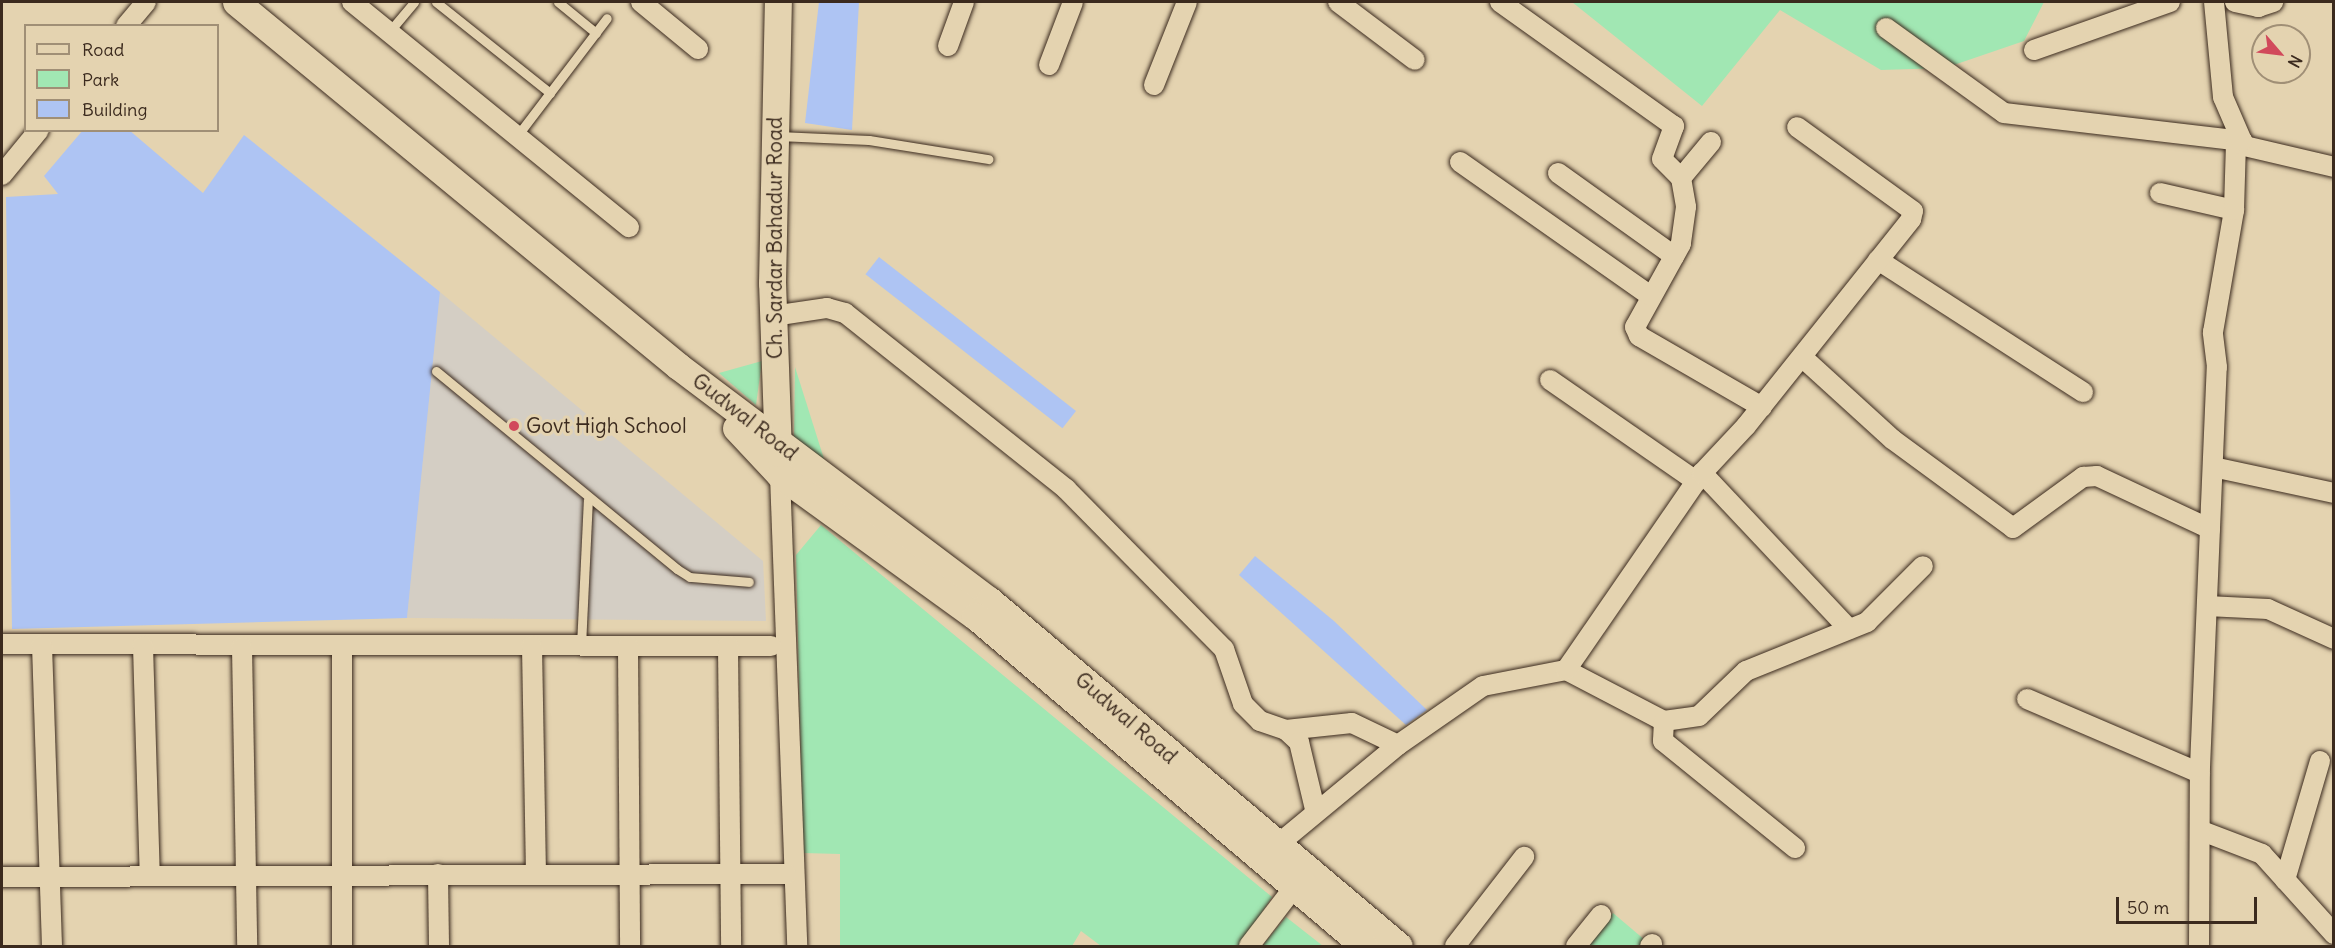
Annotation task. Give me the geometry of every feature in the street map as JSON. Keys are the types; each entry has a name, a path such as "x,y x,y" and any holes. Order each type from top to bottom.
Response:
{"main road":[{"path":"236,2 678,366"},
{"name":"Ch. Sardar Bahadur Road","path":"778,2 773,316 780,475"},
{"name":"Gudwal Road","path":"678,366 777,443 989,600 1276,846 1300,879 1364,946"},
{"name":"Gudwal Road","path":"678,366 780,475 975,616 1300,879 1399,946"}],"street":[{"path":"128,24 146,2"},
{"path":"352,2 629,228"},
{"path":"641,2 698,49"},
{"path":"948,46 964,2"},
{"path":"1049,65 1073,2"},
{"path":"1154,85 1187,2"},
{"path":"1338,2 1415,60"},
{"path":"1500,2 1674,126 1662,159 1682,178 1685,225 1674,256 1635,327 1639,336 1762,407"},
{"path":"2034,50 2170,2"},
{"path":"2199,946 2202,831 2200,773 2213,467 2213,332 2234,210 2239,142 2223,97 2214,2"},
{"path":"2235,2 2258,7 2273,2"},
{"path":"1886,28 2004,113 2239,142 2334,166"},
{"path":"1566,670 1699,477 1762,407 1878,260 1913,211 1797,127"},
{"path":"2,176 37,132"},
{"path":"1682,178 1712,142"},
{"path":"1460,162 1651,296"},
{"path":"1558,173 1674,256"},
{"path":"2160,193 2234,210"},
{"path":"1878,260 2083,392"},
{"path":"773,316 827,308 845,313 890,346 1066,489 1224,649 1243,704 1260,721 1286,730 1299,742 1315,809"},
{"path":"1802,357 1892,439 2013,528 2083,477 2097,476 2210,529"},
{"path":"1550,380 1699,477 1848,629"},
{"path":"2213,467 2334,493"},
{"path":"780,475 796,946"},
{"path":"1276,846 1315,809 1398,745 1483,686 1566,670 1664,721 1699,716 1746,671 1848,629 1882,611 1923,566"},
{"path":"2207,606 2268,609 2334,639"},
{"path":"2,644 342,648 771,646"},
{"path":"42,645 52,946"},
{"path":"143,645 150,876"},
{"path":"242,646 247,946"},
{"path":"532,646 536,873"},
{"path":"628,646 630,946"},
{"path":"728,646 731,946"},
{"path":"342,648 342,946"},
{"path":"2027,699 2200,773"},
{"path":"1664,721 1663,741 1795,848"},
{"path":"1286,730 1352,723 1398,745"},
{"path":"2285,880 2320,760"},
{"path":"2202,831 2262,854 2334,934"},
{"path":"1455,946 1524,857"},
{"path":"2,877 731,872 786,874"},
{"path":"438,874 439,946"},
{"path":"1249,946 1300,879"},
{"path":"1576,946 1601,915"}],"lane":[{"path":"389,32 414,2"},
{"path":"436,2 550,93"},
{"path":"558,2 596,33"},
{"path":"517,136 607,18"},
{"path":"775,136 869,140 988,159"},
{"path":"436,371 588,500 690,577 749,582"},
{"path":"581,646 588,500"}],"shaded area":[{"name":"Govt High School","path":"440,292 763,561 766,621 407,618"}],"green space":[{"path":"1572,2 2044,2 2024,41 1945,68 1881,70 1780,10 1702,106"},
{"path":"762,361 756,405 719,373"},
{"path":"795,367 824,459 794,439"},
{"path":"821,525 1272,897 1240,946 1101,946 1081,931 1072,946 840,946 840,854 803,853 796,555"},
{"path":"1613,913 1652,946 1585,946"},
{"path":"1286,917 1323,946 1262,946"}],"building":[{"path":"819,2 859,2 852,130 805,123"},
{"path":"81,132 131,132 203,193 244,135 440,292 407,618 12,629 6,197 58,194 44,176"},
{"path":"879,257 1076,411 1062,428 865,274"},
{"path":"1255,556 1334,621 1427,710 1406,725 1239,575"}],"place":[{"name":"Govt High School","path":"514,426"}]}
